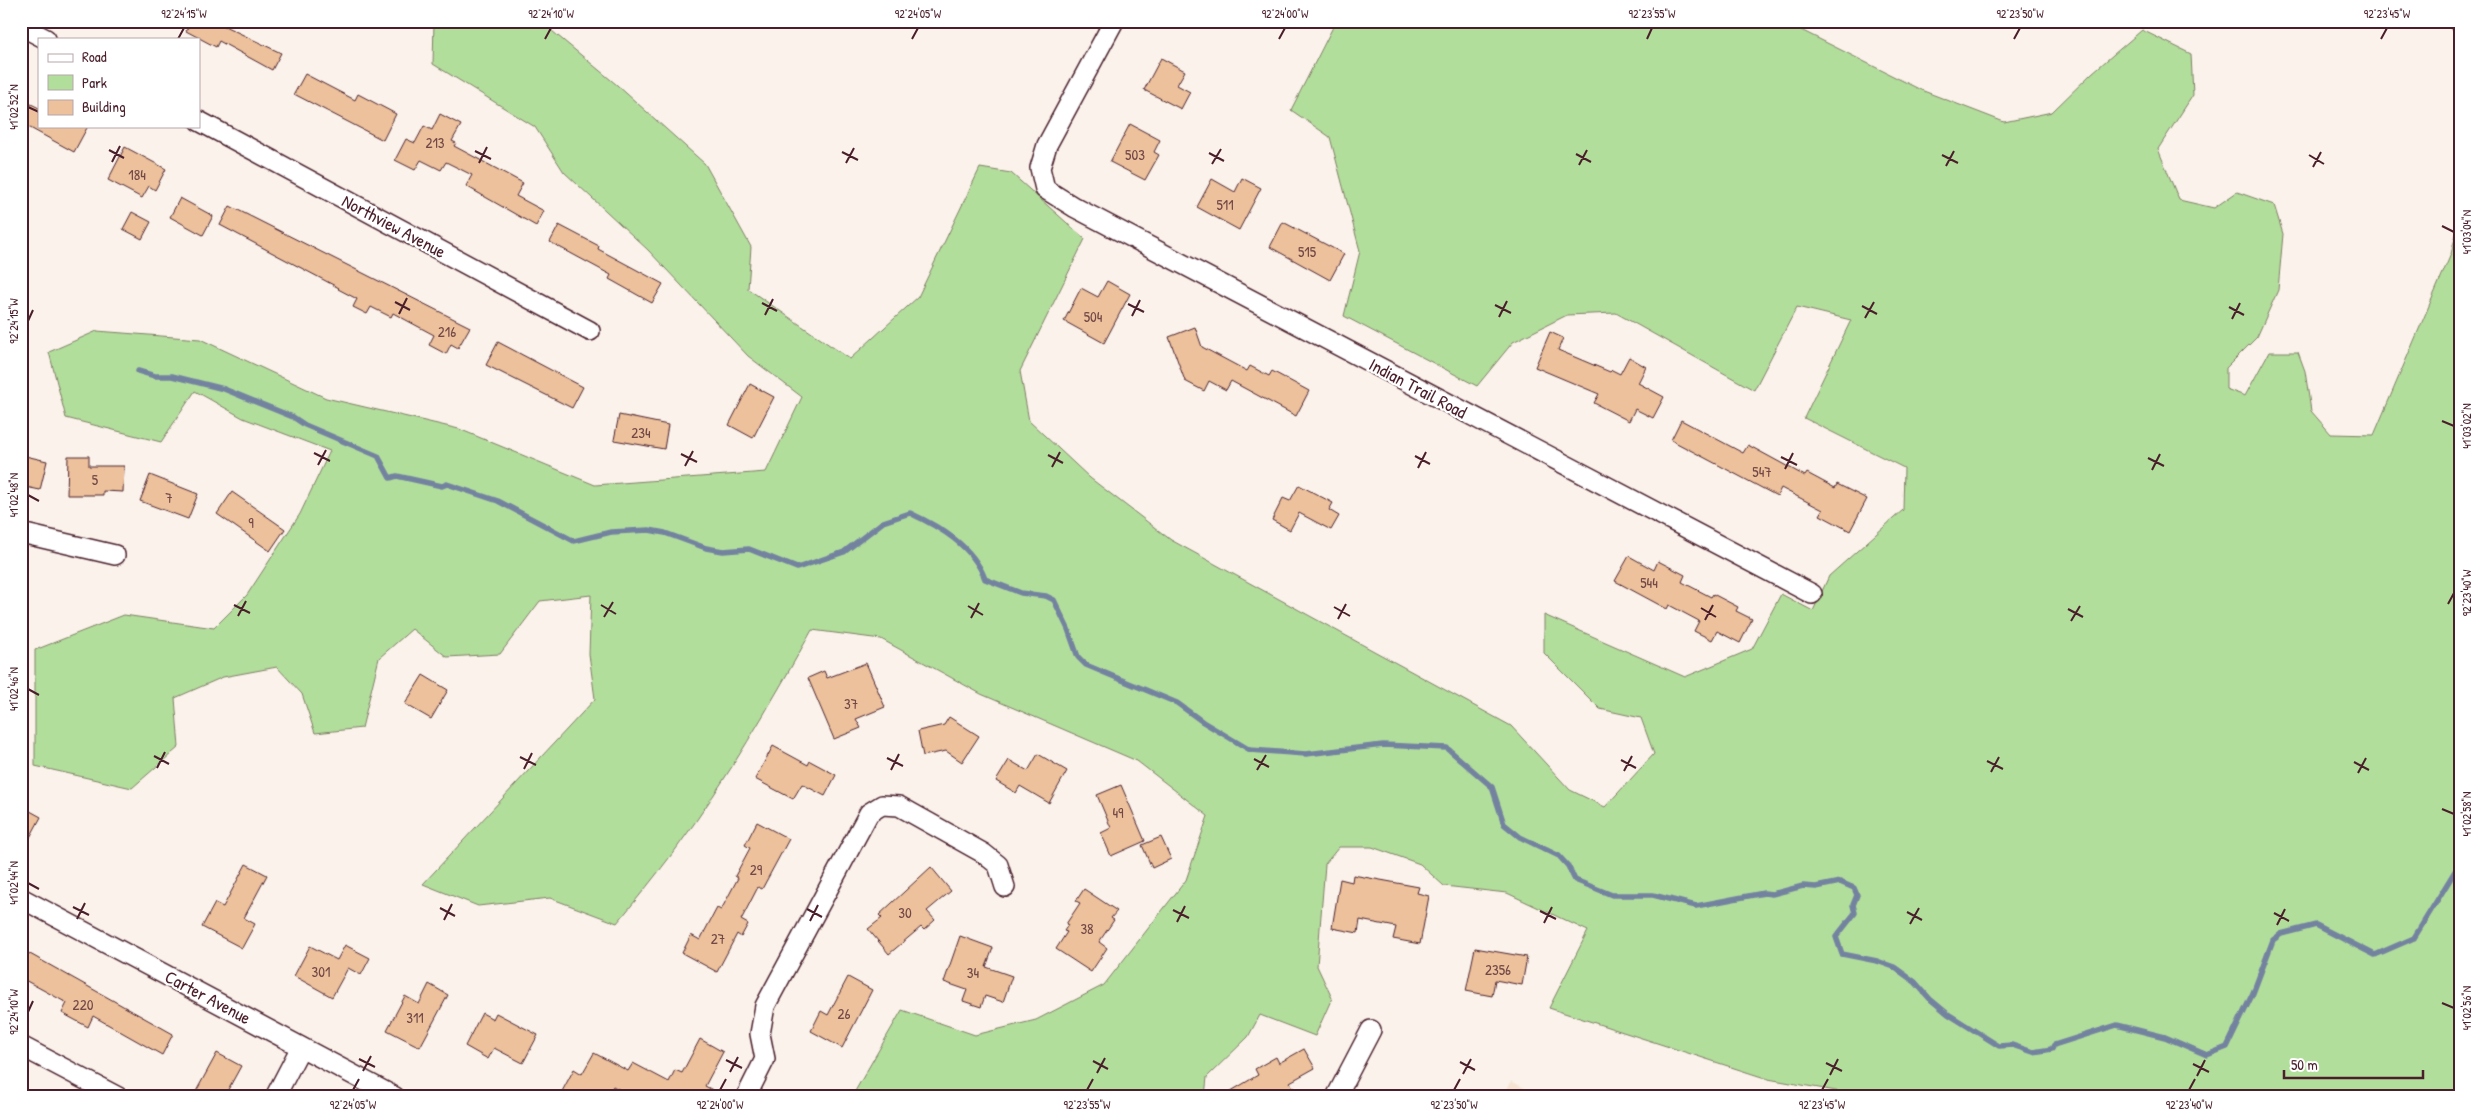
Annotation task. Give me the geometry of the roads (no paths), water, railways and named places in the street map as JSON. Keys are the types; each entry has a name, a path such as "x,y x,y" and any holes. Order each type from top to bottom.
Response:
{"street":[{"name":"Indian Trail Road","path":"1114,21 1048,144 1040,168 1044,189 1074,207 1812,594"},
{"path":"21,26 44,38"},
{"name":"Northview Avenue","path":"200,122 590,331"},
{"path":"21,533 115,555"},
{"path":"746,1097 765,1059 760,1034 765,1006 869,812 882,805 900,806 983,853 998,865 1005,887"},
{"name":"Carter Avenue","path":"21,898 395,1097"},
{"path":"1336,1097 1371,1030"},
{"path":"21,1046 118,1097"},
{"path":"275,1097 301,1047"}],"waterway":[{"path":"138,371 155,376 172,376 224,389 293,417 305,425 378,456 390,478 397,476 442,486 447,484 498,501 574,541 611,532 649,530 665,533 706,548 723,551 749,549 797,568 844,552 883,522 910,513 944,531 964,547 980,567 985,579 1021,593 1046,596 1054,600 1068,629 1078,657 1086,665 1177,703 1203,722 1250,750 1306,754 1383,745 1447,748 1492,787 1504,824 1520,837 1559,856 1568,866 1575,880 1612,895 1653,895 1696,906 1764,893 1772,894 1803,886 1816,887 1840,882 1854,888 1857,895 1853,905 1855,913 1836,937 1842,954 1877,961 1894,967 1915,982 1930,999 1948,1014 1999,1046 2012,1045 2033,1052 2052,1049 2054,1045 2117,1025 2165,1037 2207,1055 2227,1047 2253,993 2273,940 2281,934 2316,925 2375,955 2414,938 2460,863"}]}
